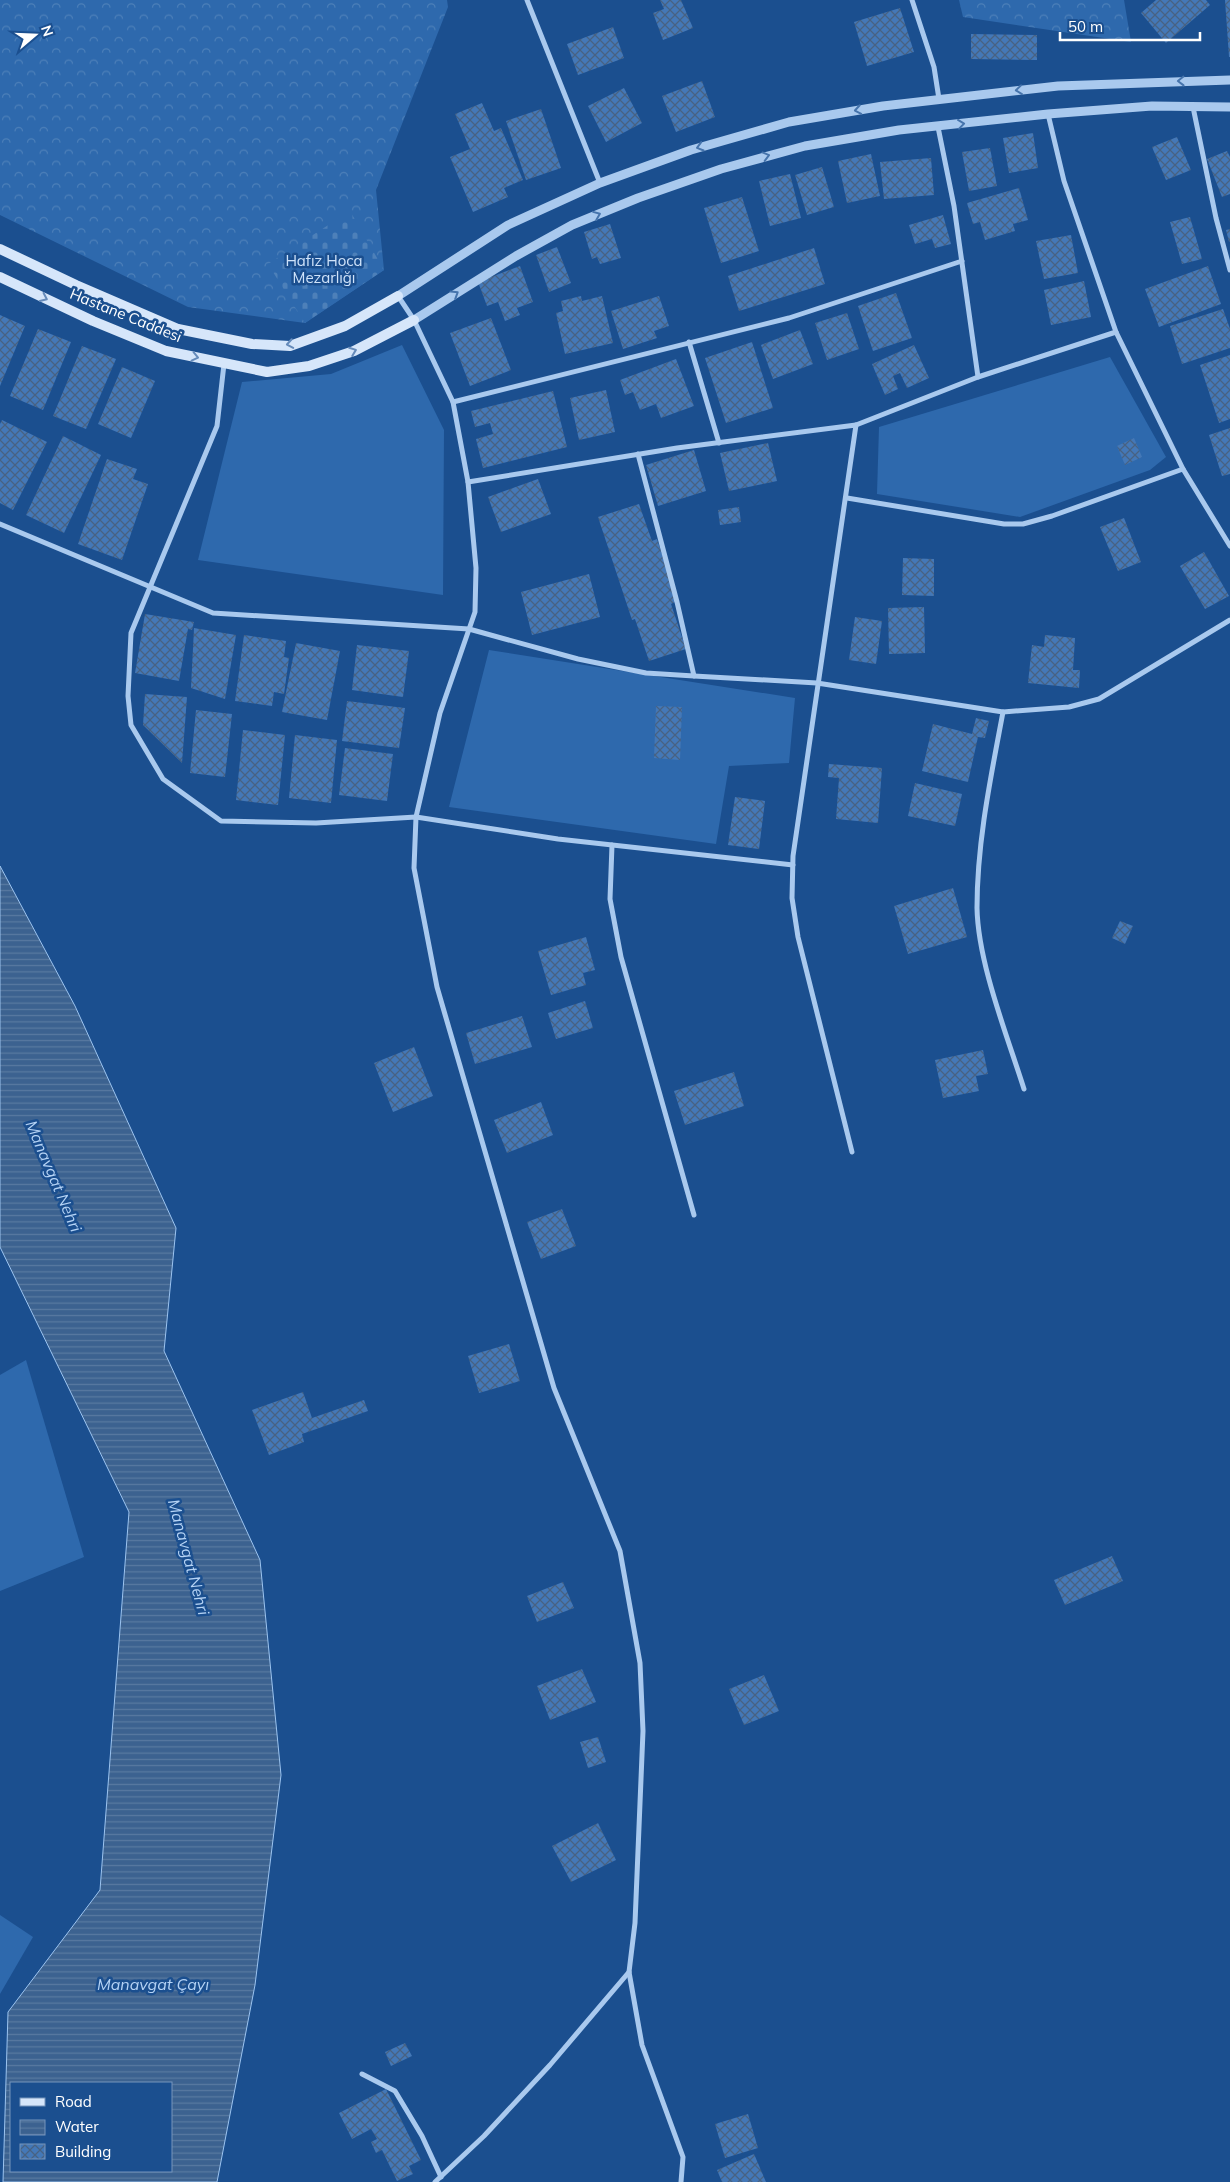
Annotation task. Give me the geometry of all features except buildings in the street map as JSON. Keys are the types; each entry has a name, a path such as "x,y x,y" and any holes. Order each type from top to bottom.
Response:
{"main road":[{"name":"Hastane Caddesi","path":"0,249 178,330 252,344 290,346 345,326 398,296"},
{"name":"Hastane Caddesi","path":"0,278 93,321 166,351 267,372 309,366 354,351 414,320"}],"street":[{"path":"529,0 600,183"},
{"path":"912,0 934,67 939,99"},
{"path":"681,2182 683,2157 642,2045 629,1972 635,1923 643,1731 640,1663 620,1551 554,1388 437,987 414,868 416,817 440,713 475,612 476,568 468,482 453,402 414,320 398,296 508,225 600,183 691,150 789,122 939,99 1058,86 1230,80"},
{"path":"414,320 516,256 572,225 638,198 721,169 805,146 899,130 1048,114 1152,106 1230,107"},
{"path":"1193,106 1216,218 1230,270"},
{"path":"1048,114 1064,181 1116,332 1183,469 1230,546"},
{"path":"938,127 954,206 978,377"},
{"path":"453,402 789,318 962,261"},
{"path":"468,482 638,454 856,425 978,377 1116,332"},
{"path":"689,342 719,443"},
{"path":"224,364 217,426 131,632 128,696 131,725 163,779 221,820 316,824 416,817 612,844 793,865"},
{"path":"852,1152 798,937 792,898 793,865 817,682 847,498 856,425"},
{"path":"638,454 677,602 694,676"},
{"path":"847,498 1004,524 1022,524 1052,516 1183,469"},
{"path":"0,524 149,588 213,612 469,629 578,659 646,673 817,682 1003,712 1069,707 1099,699 1230,620"},
{"path":"1003,712 985,807 977,909 986,966 1024,1088"},
{"path":"612,844 610,899 621,957 694,1215"},
{"path":"434,2182 484,2136 537,2079 629,1972"},
{"path":"362,2074 395,2091 422,2136 441,2177"}],"green space":[{"path":"0,0 447,0 448,7 376,190 384,270 305,323 188,307 0,215"},
{"path":"959,0 1124,0 1131,42 963,17"},
{"name":"Hafız Hoca Mezarlığı","path":"350,211 384,270 305,323 268,264"},
{"path":"402,345 444,430 443,595 198,560 242,382 331,374"},
{"path":"1110,357 1166,457 1150,470 1020,517 877,494 879,427"},
{"path":"489,650 795,698 789,763 729,766 716,844 449,807"},
{"path":"26,1360 84,1557 0,1591 0,1375"},
{"path":"0,1915 33,1937 0,1994"}],"water":[{"name":"Manavgat Çayı","path":"0,866 75,1006 176,1228 164,1351 260,1560 281,1775 255,1985 217,2182 3,2182 8,2012 100,1890 129,1512 0,1247"}],"water label":[{"name":"Manavgat Nehri","path":"54,1176"},
{"name":"Manavgat Nehri","path":"189,1557"}]}
